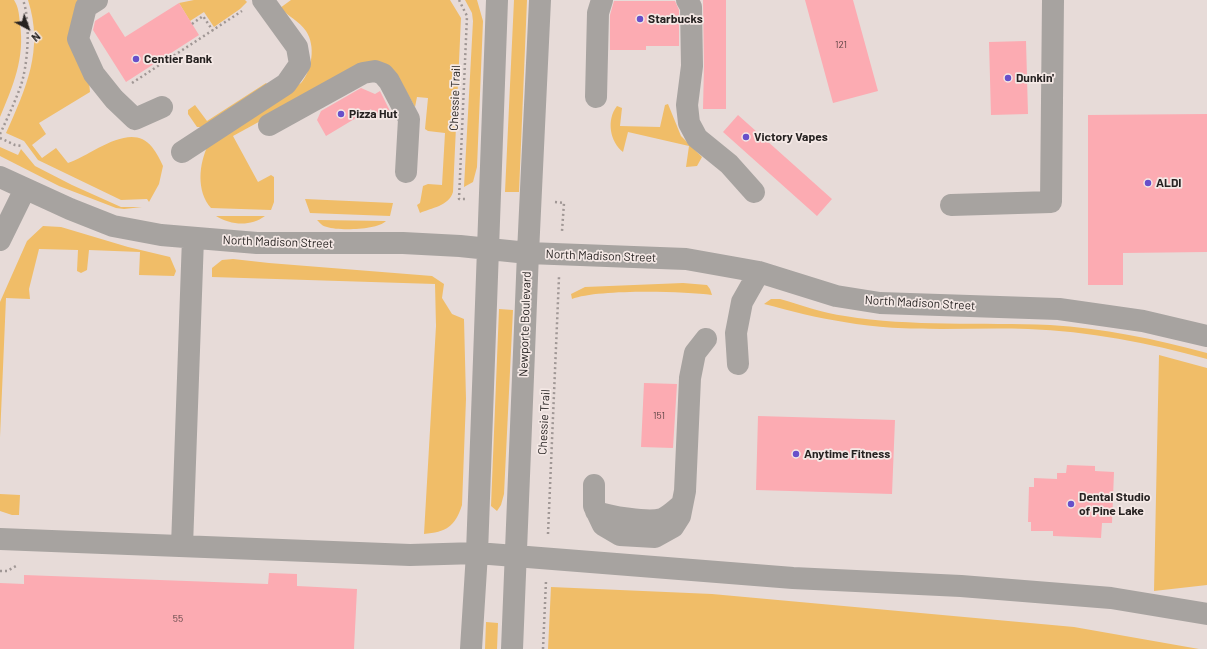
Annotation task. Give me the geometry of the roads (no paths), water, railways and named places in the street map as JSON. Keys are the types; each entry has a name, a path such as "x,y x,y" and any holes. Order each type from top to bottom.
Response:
{"street":[{"path":"97,0 86,7 78,39 94,74 112,96 135,119 162,107"},
{"path":"472,649 477,553 497,0"},
{"name":"Newporte Boulevard","path":"512,649 540,0"},
{"path":"596,97 598,13 602,0"},
{"path":"687,0 691,7 692,66 687,105 689,123 697,138 729,164 754,192"},
{"path":"951,205 1051,202 1053,0"},
{"path":"182,152 286,84 300,64 297,47 254,4"},
{"path":"269,125 363,73 375,71 383,74 389,81 409,119 406,172"},
{"name":"North Madison Street","path":"0,176 25,189 113,226 161,235 257,243 403,243 460,246 488,250 686,259 759,272 836,296 880,303 1058,309 1143,321 1207,336"},
{"path":"0,240 25,189"},
{"path":"182,546 193,238"},
{"path":"738,364 736,333 742,302 759,272"},
{"path":"594,485 594,506 603,525 620,535 655,537 673,527 680,516 685,491 690,378 695,353 706,339"},
{"path":"0,539 410,555 477,553 516,555 786,577 961,586 1111,598 1207,614"}],"place":[{"name":"Starbucks","path":"640,19"},
{"name":"Centier Bank","path":"136,59"},
{"name":"Dunkin'","path":"1008,78"},
{"name":"Pizza Hut","path":"341,114"},
{"name":"Victory Vapes","path":"746,137"},
{"name":"ALDI","path":"1148,183"},
{"name":"Anytime Fitness","path":"796,454"},
{"name":"Dental Studio of Pine Lake","path":"1071,504"}]}
